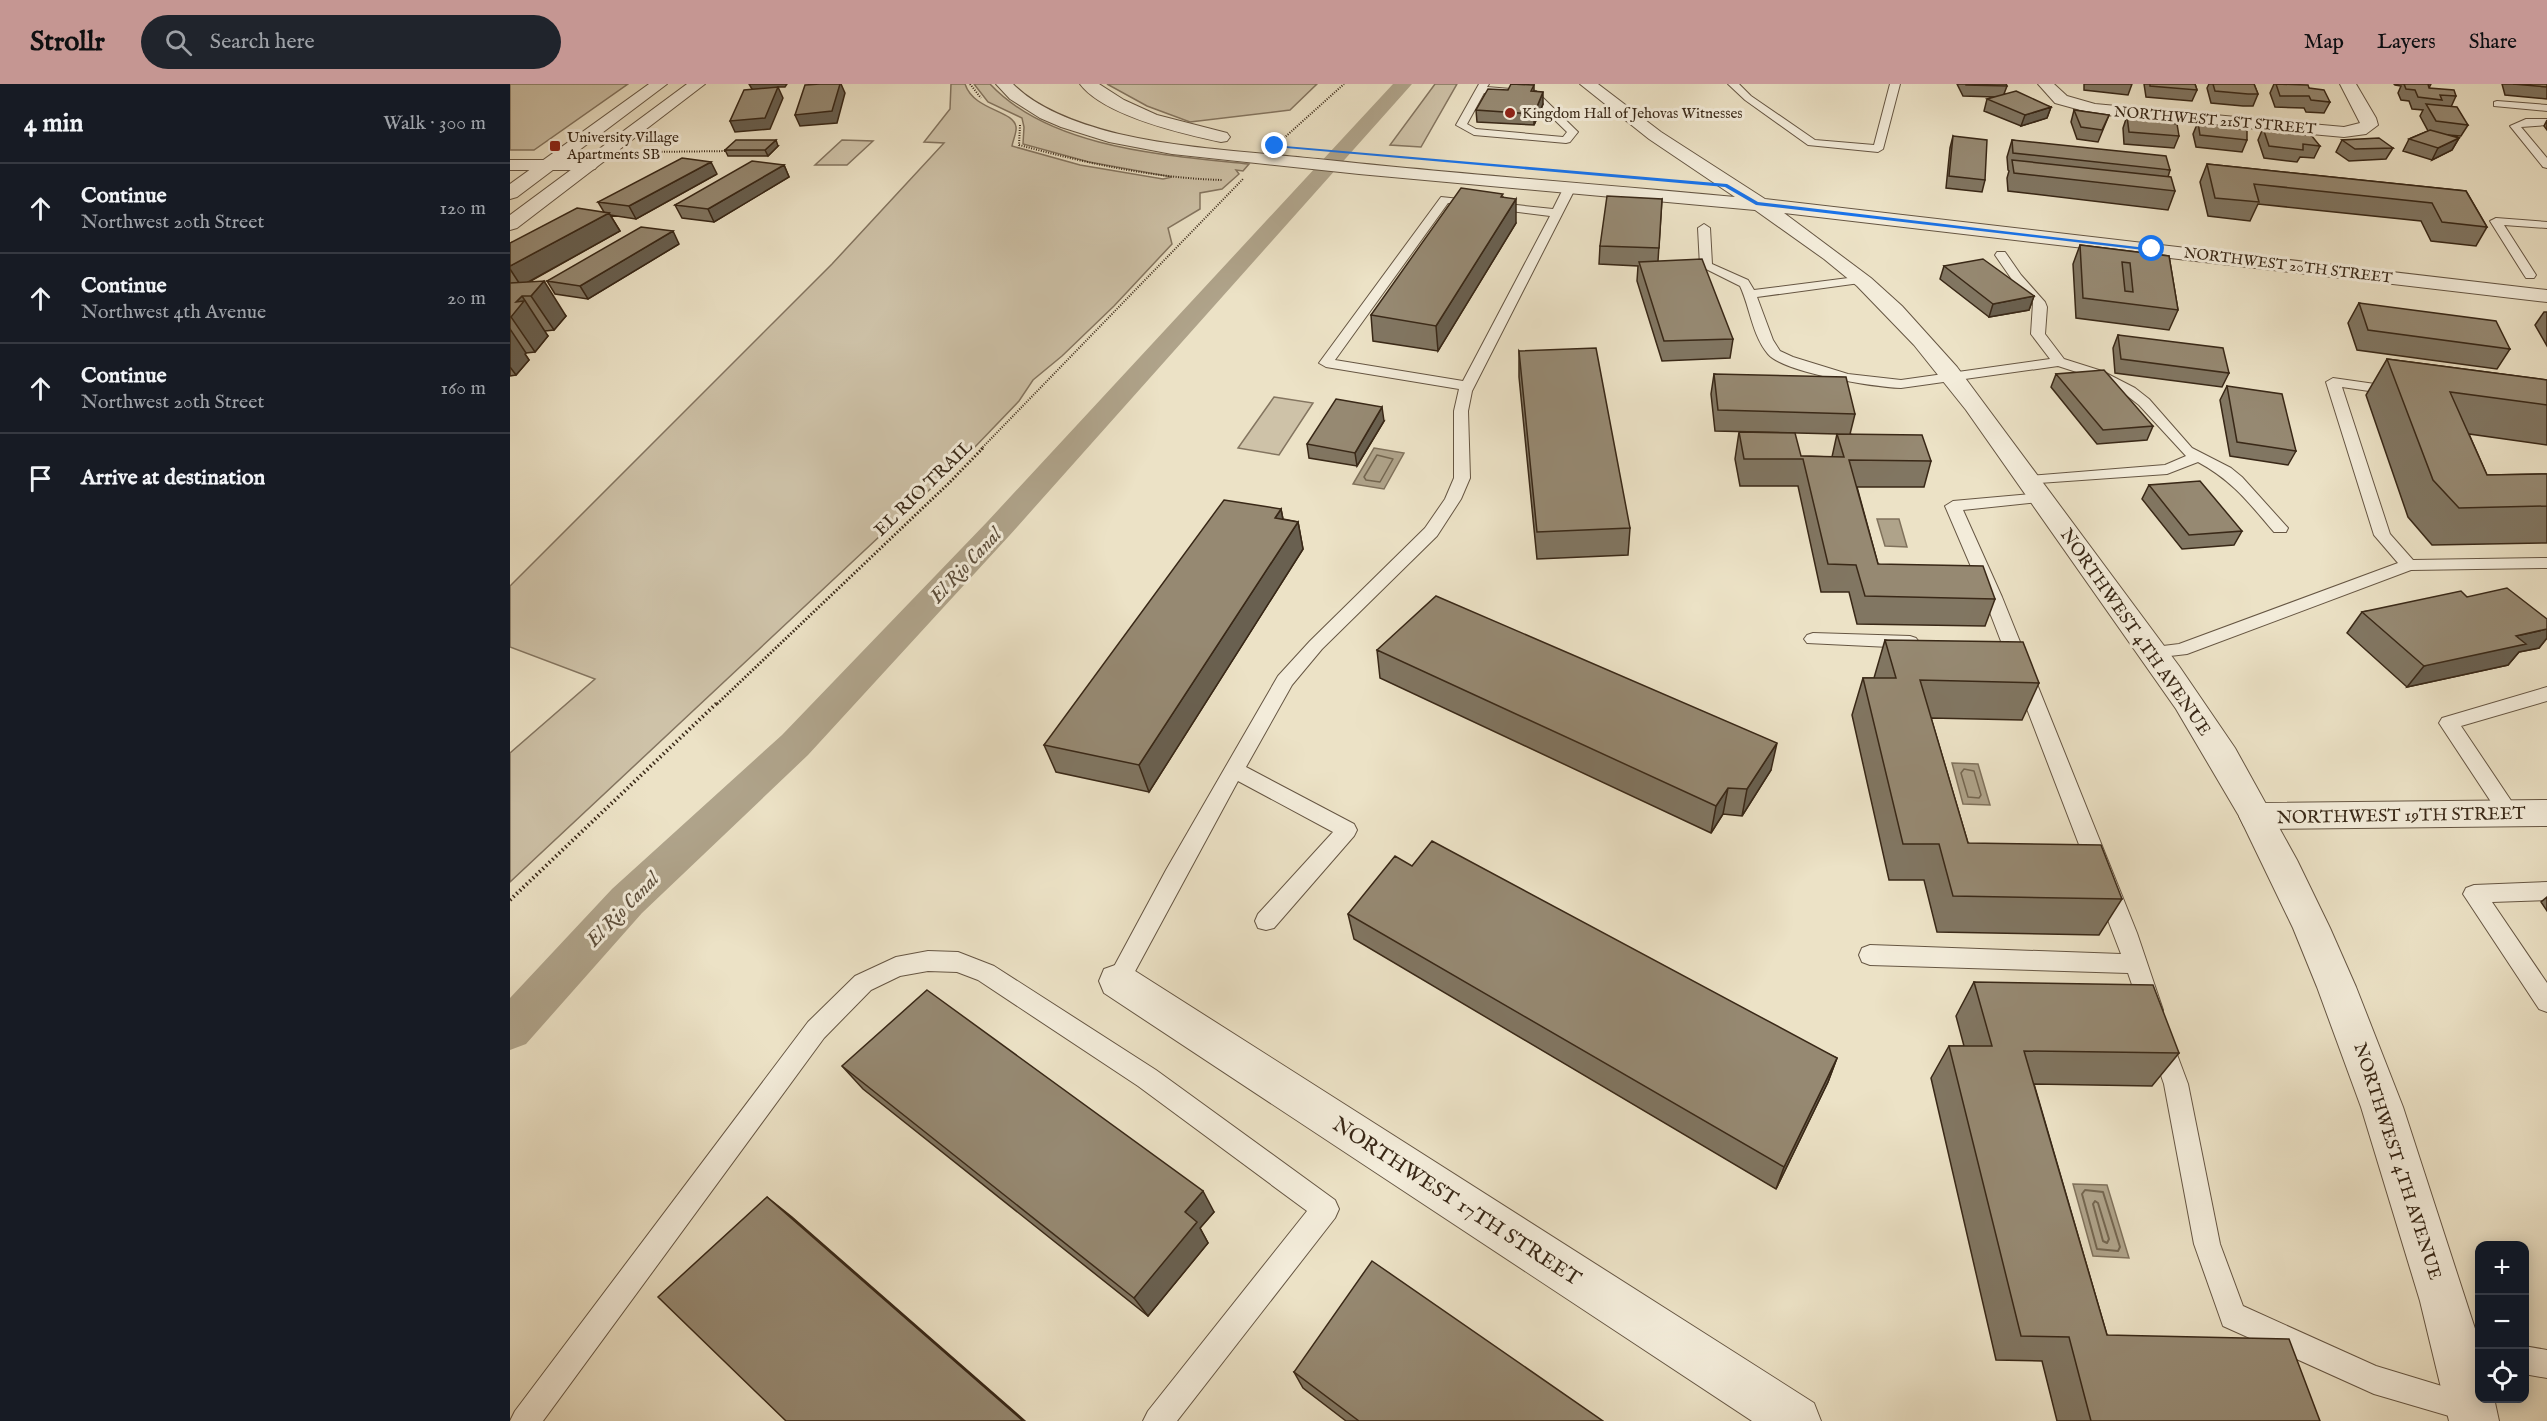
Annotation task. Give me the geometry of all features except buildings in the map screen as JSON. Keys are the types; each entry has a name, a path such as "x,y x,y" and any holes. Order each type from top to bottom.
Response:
{"street":[{"path":"510,193 659,84"},
{"path":"510,224 697,84"},
{"name":"NORTHWEST 20TH STREET","path":"1004,84 1016,96 1046,114 1067,123 1115,138 1172,149 1301,164 1364,162 1727,185 2294,257 2547,296"},
{"name":"NORTHWEST 20TH STREET","path":"1088,84 1120,105 1161,122 1212,136 1318,150 1364,162"},
{"name":"NORTHWEST 4TH AVENUE","path":"1587,84 1727,185 1817,246 1860,279 1900,317 1953,376 2153,652 2222,755 2256,816 2321,949 2369,1064 2468,1348 2472,1414"},
{"name":"NORTHWEST 21ST STREET","path":"2046,84 2051,93 2061,101 2095,109 2344,132 2360,130 2369,125 2368,118 2348,84"},
{"path":"510,165 589,165"},
{"name":"NORTHWEST 20TH STREET","path":"1420,167 1570,187 2294,257 2539,276"},
{"path":"1817,246 1823,222 1848,214"},
{"name":"NORTHWEST 19TH STREET","path":"2256,816 2547,813"},
{"name":"NORTHWEST 17TH STREET","path":"1118,981 1797,1421"}],"lane":[{"path":"1733,84 1748,98 1812,143 1878,149 1895,84"},
{"path":"1483,87 1533,93 1573,132 1566,140 1474,132 1461,125 1483,87"},
{"path":"2497,104 2547,108"},
{"path":"2547,122 2526,122 2515,126 2547,165"},
{"path":"1118,981 1285,681 1316,645 1431,532 1453,499 1462,478 1461,411 1467,386 1570,187"},
{"path":"1467,386 1326,363 1444,199 1556,213"},
{"path":"2539,276 2496,220 2547,225"},
{"path":"1704,228 1706,266 1744,284 1772,351 1784,358 1828,374 1864,382 1901,384 2059,362 2097,374 2130,391 2144,402 2174,439 2198,458 2226,471 2237,480 2280,528"},
{"path":"2001,255 2017,278 2039,302 2041,307 2038,334 2059,362"},
{"path":"1749,294 1860,279"},
{"path":"2409,565 2382,535 2333,382 2416,394"},
{"path":"2198,458 2167,469 2035,489 1953,506 2012,644 2126,933 2176,1084 2207,1244 2233,1316 2374,1380 2472,1414"},
{"path":"2153,652 2181,650 2409,565 2547,563"},
{"path":"1813,639 1930,642"},
{"path":"1988,643 2012,644"},
{"path":"2510,814 2449,723 2547,694"},
{"path":"1234,770 1347,830 1266,921"},
{"path":"2547,891 2474,894 2547,1002"},
{"path":"1870,955 2136,964"},
{"path":"525,1421 816,1030 863,983 896,967 928,961 958,962 986,972 1147,1078 1326,1209 1158,1421"},
{"path":"2529,1361 2547,1364"}],"path":[{"path":"1275,146 1344,84"},
{"path":"645,152 733,152"},
{"name":"EL RIO TRAIL","path":"510,900 948,484 1262,159"}],"shaded area":[{"path":"510,84 628,84 534,150 510,150"},
{"path":"951,84 965,84 976,100 1014,121 1016,129 1012,146 1080,165 1163,179 1172,177 1089,162 1023,144 1022,118 988,102 974,84 990,84 1015,106 1045,123 1077,136 1147,152 1249,164 1243,171 1236,170 1239,174 1222,189 1200,193 1200,209 1168,228 1172,244 1114,306 1062,356 1033,380 1019,401 973,449 510,882 510,753 595,679 510,647 510,586 832,264 944,143 924,142 950,109"},
{"path":"1107,84 1317,84 1290,110 1190,122 1147,106"},
{"path":"1435,84 1457,84 1421,147 1390,145"},
{"path":"842,140 873,141 847,165 815,165"},
{"path":"1274,397 1313,403 1279,455 1238,448"}],"water":[{"path":"1374,448 1404,453 1384,489 1353,484"},
{"path":"1877,519 1899,519 1907,547 1885,546"},
{"path":"1952,763 1978,764 1990,805 1963,804"},
{"path":"2073,1184 2107,1185 2129,1258 2093,1256"}],"waterway":[{"name":"El Rio Canal","path":"510,1030 627,901 795,745 998,529 1403,84"}],"place":[{"name":"Kingdom Hall of Jehovas Witnesses","path":"1510,113"},
{"name":"University Village Apartments SB","path":"555,146"}],"route":[{"path":"1275,146 1727,185 1756,204 2152,249"}]}
